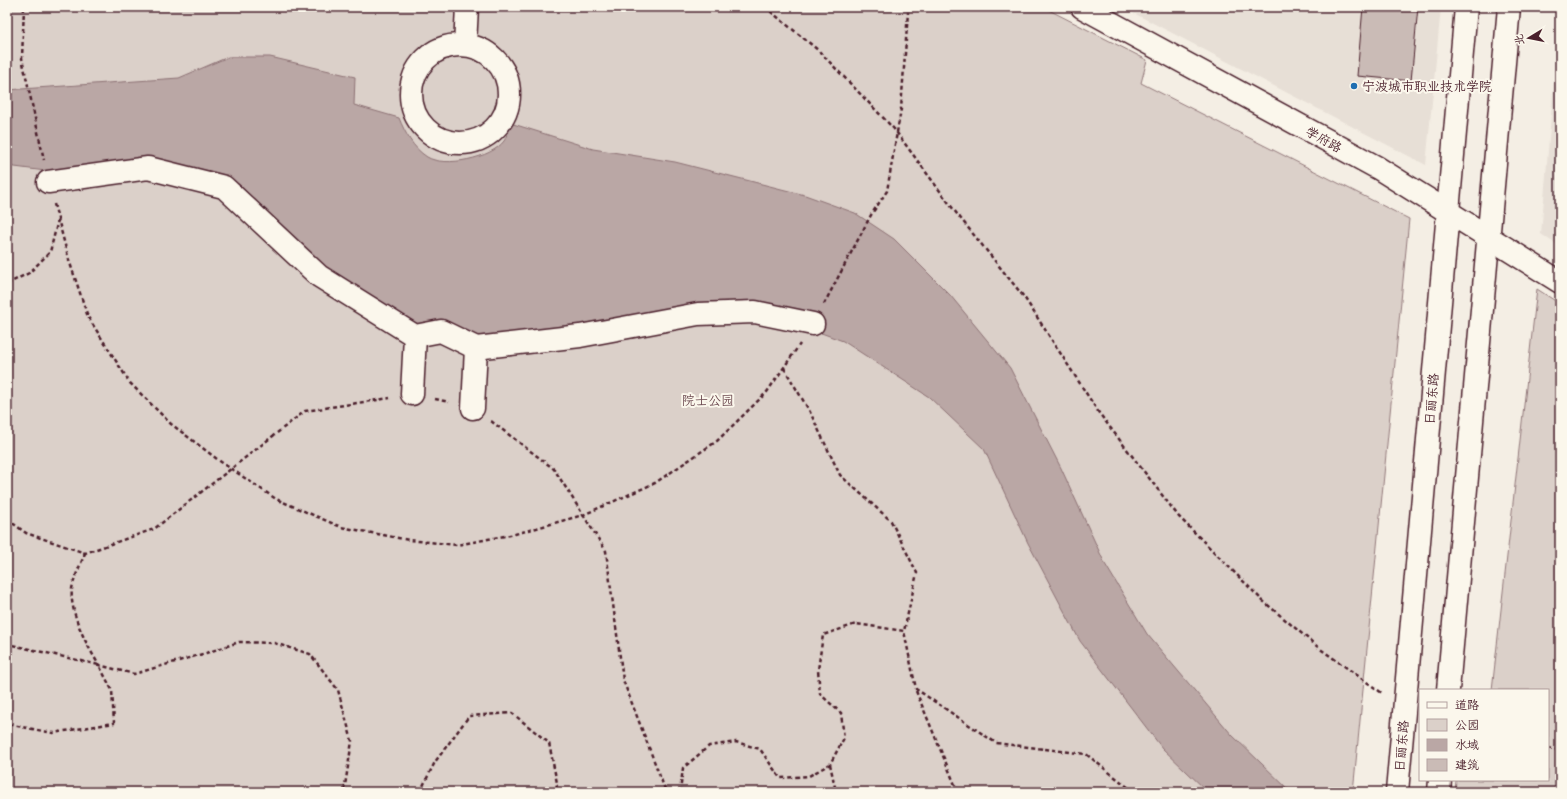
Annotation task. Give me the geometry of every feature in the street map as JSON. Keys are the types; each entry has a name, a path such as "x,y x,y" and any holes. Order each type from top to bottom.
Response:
{"street":[{"path":"465,44 467,7"},
{"name":"学府路","path":"1082,7 1378,168 1560,282"},
{"name":"日丽东路","path":"1397,792 1466,7"},
{"path":"1448,689 1509,7"},
{"path":"465,44 480,48 493,57 503,70 509,84 509,100 505,116 496,129 483,138 468,143 452,143 436,138 423,128 414,113 410,96 413,79 420,64 433,52 448,46 465,44"},
{"path":"47,177 148,168 224,187 319,276 415,336 441,331 476,348 580,336 698,314 754,312 816,318"},
{"path":"412,394 415,336"},
{"path":"473,408 476,348"},
{"path":"1439,792 1440,781"}],"path":[{"path":"24,7 22,58 47,177 69,260 88,317 130,383 171,424 276,499 341,527 410,540 457,545 515,534 583,515 656,483 717,441 768,392 816,318 871,215 887,191 901,109 908,12"},
{"path":"765,7 818,50 897,133 957,214 1024,297 1099,413 1179,517 1263,601 1319,648 1382,694 1405,702"},
{"path":"7,284 28,273 50,252 58,218"},
{"path":"784,368 810,412 840,474 890,521 917,573 904,631 916,690 958,792"},
{"path":"7,519 26,533 85,553 154,529 305,410 412,394 473,408 554,469 606,551 623,680 666,792"},
{"path":"7,724 53,733 114,722 112,690 87,645 76,618 72,589 85,553"},
{"path":"680,792 684,768 709,746 736,742 760,749 780,778 809,776 830,764 844,738 841,713 820,694 818,670 823,635 856,624 904,631"},
{"path":"7,649 12,645 134,674 239,642 274,643 310,654 338,690 352,740 344,792"},
{"path":"916,690 996,743 1086,754 1134,792"},
{"path":"420,792 435,762 469,716 512,713 549,743 557,783 556,792"},
{"path":"1549,748 1560,750"},
{"path":"830,764 836,792"}],"shaded area":[{"name":"宁波城市职业技术学院","path":"1122,7 1441,7 1426,165"},
{"path":"1560,8 1560,247 1541,234"}],"green space":[{"name":"院士公园","path":"7,7 1043,7 1147,60 1141,83 1409,219 1353,792 7,792"},
{"path":"1537,289 1560,304 1560,792 1455,792 1456,781 1549,781 1549,689 1492,689"}],"water":[{"path":"228,57 270,57 355,77 354,105 399,118 407,135 414,145 427,157 435,160 445,162 468,160 489,152 498,147 504,141 510,123 593,149 675,162 805,195 855,213 894,239 950,295 1010,368 1061,468 1105,564 1147,634 1232,735 1291,792 1208,792 1162,748 1080,641 1028,543 984,449 929,397 843,341 778,317 512,344 391,321 330,271 275,222 239,184 191,179 84,176 7,166 7,90 179,78"}],"building":[{"path":"1363,7 1418,7 1411,81 1357,76"}],"place":[{"name":"宁波城市职业技术学院","path":"1354,86"}]}
